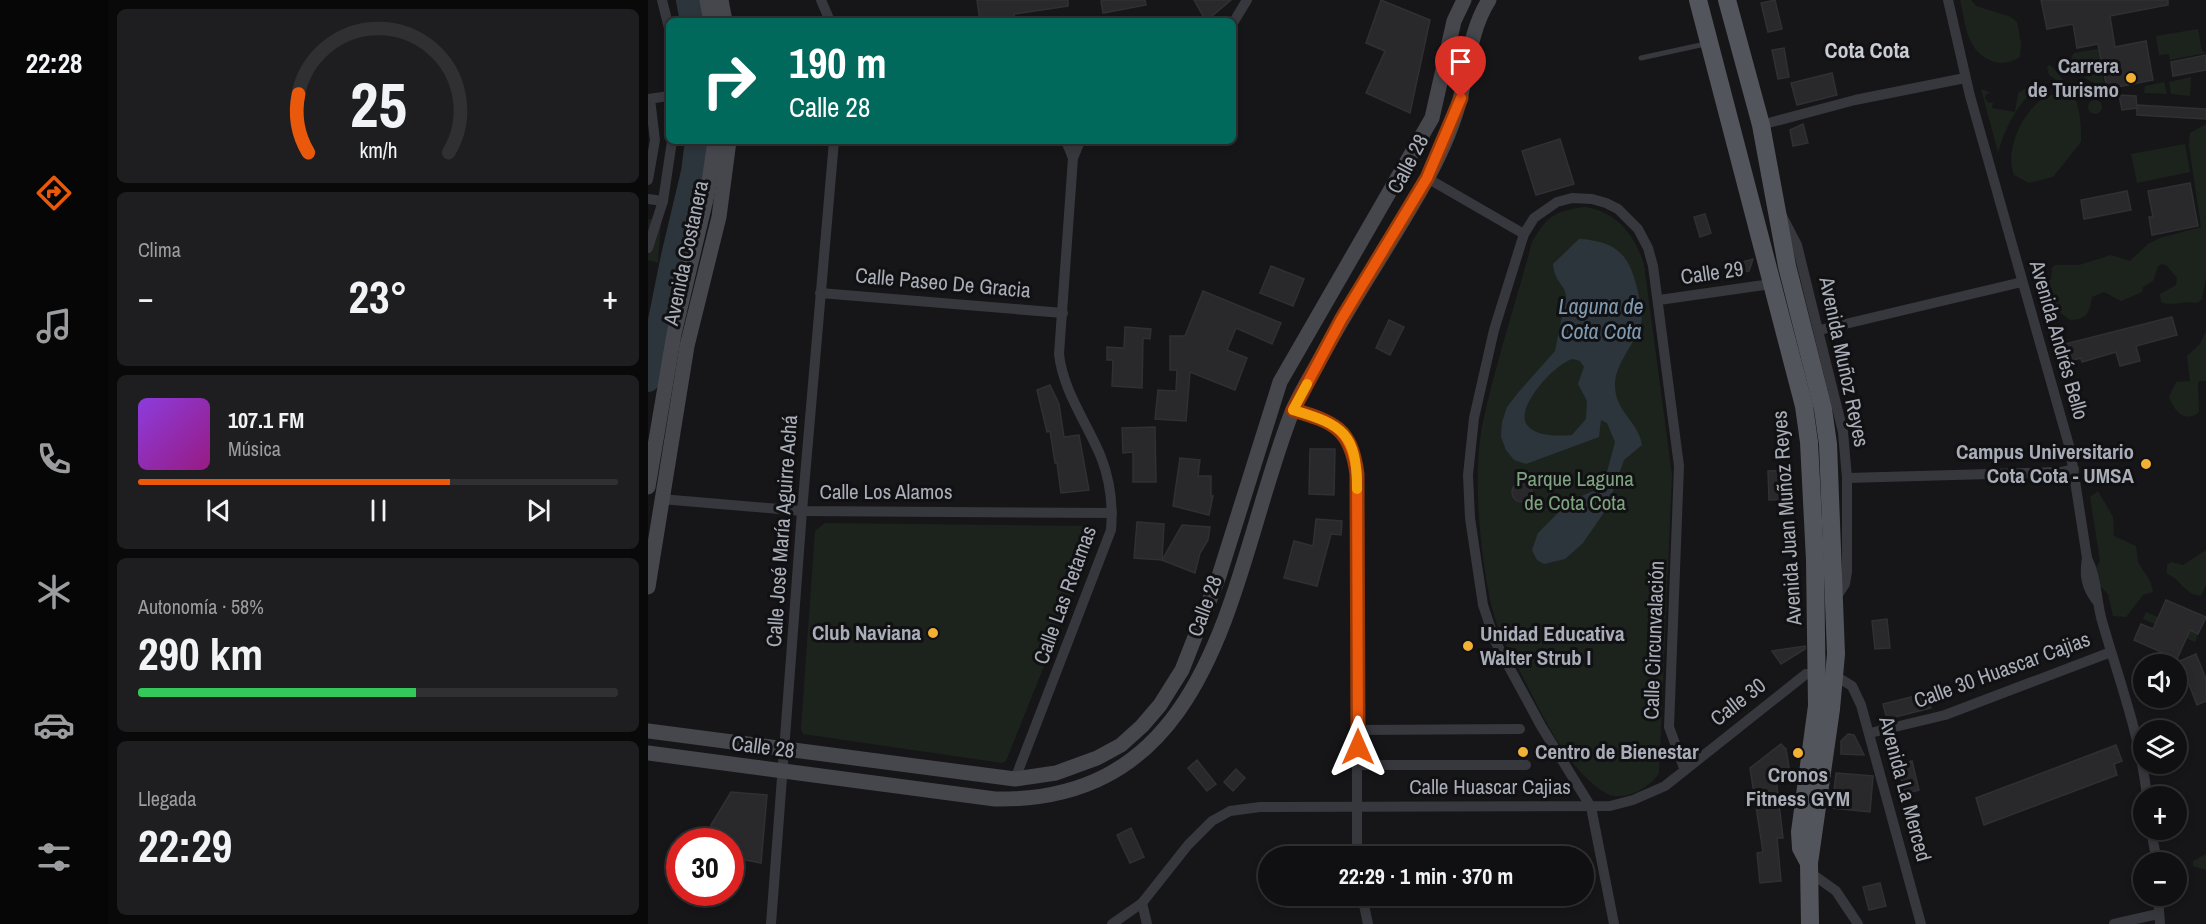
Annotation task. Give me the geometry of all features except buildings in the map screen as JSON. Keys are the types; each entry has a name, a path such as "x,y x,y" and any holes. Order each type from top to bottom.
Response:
{"main road":[{"path":"707,0 710,18"},
{"path":"721,0 724,18"},
{"name":"Calle 28","path":"648,731 1015,779 1056,773 1097,758 1121,745 1160,705 1182,670 1219,576 1280,382 1332,289 1421,142 1432,118 1454,21 1464,0"},
{"name":"Calle 28","path":"648,753 921,787 995,799 1016,799 1061,793 1120,768 1153,743 1198,682 1217,640 1293,410 1341,320 1427,178 1440,152 1461,98 1475,32 1489,0"},
{"name":"Avenida Juan Muñoz Reyes","path":"1698,0 1804,406 1809,442 1826,675"},
{"name":"Avenida Juan Muñoz Reyes","path":"1727,0 1761,125 1787,266 1823,409 1828,444 1835,599 1826,675 1817,706 1800,832 1801,848 1808,867 1810,924"},
{"path":"1421,142 1440,152"},
{"name":"Avenida Costanera","path":"648,487 674,334 707,195 715,144"},
{"name":"Avenida Costanera","path":"648,586 654,498 687,346 719,217 729,144"},
{"path":"1272,404 1293,410"},
{"path":"1219,576 1237,582"},
{"path":"1160,705 1175,716"},
{"path":"921,787 924,767"},
{"path":"1015,779 1016,799"}],"street":[{"path":"662,0 666,18"},
{"path":"821,0 829,18"},
{"path":"1235,18 1246,0"},
{"name":"Avenida Andrés Bello","path":"1947,0 1965,78 2074,469 2087,558 2111,652 2141,750 2146,786"},
{"path":"1761,125 1855,100 1965,78"},
{"path":"648,180 655,140 649,99 666,96"},
{"path":"648,248 663,201 672,144"},
{"name":"Calle José María Aguirre Achá","path":"771,924 802,511 834,144"},
{"path":"1067,144 1073,158"},
{"name":"Calle Las Retamas","path":"1015,779 1111,530 1109,487 1101,457 1061,370 1059,354 1073,158 1079,144"},
{"path":"1427,178 1524,234"},
{"name":"Calle Circunvalación","path":"1591,807 1541,726 1496,641 1482,606 1470,518 1468,475 1474,418 1499,309 1524,234 1534,218 1546,208 1572,198 1592,199 1618,209 1644,238 1653,266 1679,466 1669,726 1684,768"},
{"path":"648,199 663,201"},
{"name":"Avenida Muñoz Reyes","path":"1777,207 1797,245 1820,330 1843,432 1847,478 1847,579 1835,599"},
{"path":"1820,330 2022,282"},
{"name":"Calle 29","path":"1659,300 1771,284"},
{"name":"Calle Paseo De Gracia","path":"820,293 1063,313"},
{"path":"1293,410 1326,420 1343,431 1354,454 1357,474 1358,846"},
{"path":"1847,478 2061,472 2074,469"},
{"name":"Calle Los Alamos","path":"654,498 802,511 1112,513"},
{"name":"Calle 30 Huascar Cajias","path":"1870,733 1945,715 2111,652"},
{"name":"Calle 30","path":"1684,768 1806,674 1826,675"},
{"name":"Avenida La Merced","path":"1826,675 1852,686 1861,705 1921,924"},
{"path":"1358,730 1520,729"},
{"path":"1359,765 1526,765"},
{"path":"1614,924 1591,807 1633,800 1665,786 1684,768"},
{"name":"Calle Huascar Cajias","path":"1112,924 1142,903 1188,845 1212,821 1230,811 1260,807 1591,807"},
{"path":"1808,867 1836,891 1858,924"},
{"path":"1142,903 1147,924"},
{"path":"1364,906 1368,924"},
{"path":"2114,924 2159,919"}],"lane":[{"path":"1641,58 1709,42"}],"green space":[{"path":"1960,0 1971,0 1976,6 2011,17 2017,22 2021,44 2020,57 2010,62 1999,63 1983,57 1968,36"},
{"path":"2198,29 2202,51 2206,53 2170,60 2169,54 2159,55 2156,36"},
{"path":"2146,41 2149,60 2083,74 2078,72 2071,58 2074,53"},
{"path":"2050,65 2066,83 2075,99 2080,117 2081,142 2053,177 2029,183 2014,175 2012,154 2018,132 2023,121 2038,103 2049,96 2069,93 2065,86 2049,75 2047,66"},
{"path":"2102,72 2105,89 2083,77"},
{"path":"2191,77 2190,96 2171,94 2169,82"},
{"path":"2164,82 2167,94 2144,93 2145,86"},
{"path":"2037,87 2013,116 1998,152 1981,89 1991,93 1986,94 1985,99 1989,103 1993,102 1992,108 2015,112 2018,93 2026,88"},
{"path":"2092,100 2098,100 2102,107 2098,114 2092,114 2088,110 2088,104"},
{"path":"2206,124 2206,277 2202,299 2197,303 2161,302 2160,294 2176,285 2177,278 2167,266 2162,264 2158,266 2153,281 2143,287 2142,292 2121,301 2104,292 2092,297 2084,317 2070,320 2057,310 2047,307 2036,288 2040,282 2051,280 2052,268 2055,265 2079,265 2111,255 2130,261 2148,244 2160,238 2201,227 2189,146 2190,133"},
{"path":"2185,144 2190,172 2137,183 2131,154"},
{"name":"Parque Laguna de Cota Cota","path":"1585,207 1606,214 1623,226 1635,243 1644,264 1672,475 1659,773 1642,789 1619,796 1604,792 1570,760 1544,719 1509,650 1492,608 1484,565 1479,515 1478,465 1483,422 1532,242 1542,226 1553,216 1566,210"},
{"path":"648,219 661,221 658,263 648,260"},
{"path":"2206,331 2206,381 2199,381 2198,385 2199,412 2190,417 2185,416 2177,411 2169,397 2176,382 2190,381 2187,356 2200,344"},
{"path":"2098,491 2113,517 2114,536 2136,546 2138,561 2152,586 2153,592 2143,595 2126,617 2113,616 2108,594 2098,584 2095,569 2100,561 2090,497"},
{"name":"Club Naviana","path":"825,523 1090,526 1096,536 1006,761 1002,763 803,734 801,729 815,531"},
{"path":"2206,550 2206,585 2201,596 2195,595 2167,574 2167,565 2171,562 2183,565"},
{"path":"2146,612 2198,634 2195,642 2143,619"},
{"path":"2206,854 2206,870 2193,866 2193,861"}],"water":[{"name":"Laguna de Cota Cota","path":"1579,239 1592,240 1613,247 1626,260 1631,269 1640,301 1641,324 1618,369 1615,383 1618,401 1640,436 1642,445 1624,460 1607,508 1583,543 1565,559 1544,564 1537,560 1532,550 1538,533 1565,506 1603,487 1615,442 1607,423 1601,420 1599,437 1526,464 1514,460 1506,450 1501,437 1502,422 1507,407 1555,351 1566,296 1553,264","holes":["1573,359 1580,361 1584,367 1578,384 1587,401 1586,419 1572,435 1548,435 1532,430 1525,419 1526,409 1538,388 1547,377 1566,362"]}],"waterway":[{"path":"688,0 691,18"},
{"path":"648,380 693,172 697,144"}],"slow traffic":[{"path":"1307,384 1293,410 1326,420 1343,431 1354,454 1357,489"}],"place":[{"name":"Carrera de Turismo","path":"2131,78"},
{"name":"Campus Universitario Cota Cota - UMSA","path":"2146,464"},
{"name":"Club Naviana","path":"933,633"},
{"name":"Unidad Educativa Walter Strub I","path":"1468,646"},
{"name":"Centro de Bienestar","path":"1523,752"},
{"name":"Cronos Fitness GYM","path":"1798,753"}],"district":[{"name":"Cota Cota","path":"1867,50"}],"route":[{"path":"1358,747 1357,474 1354,454 1343,431 1326,420 1293,410 1341,320 1427,178 1461,98"}]}
